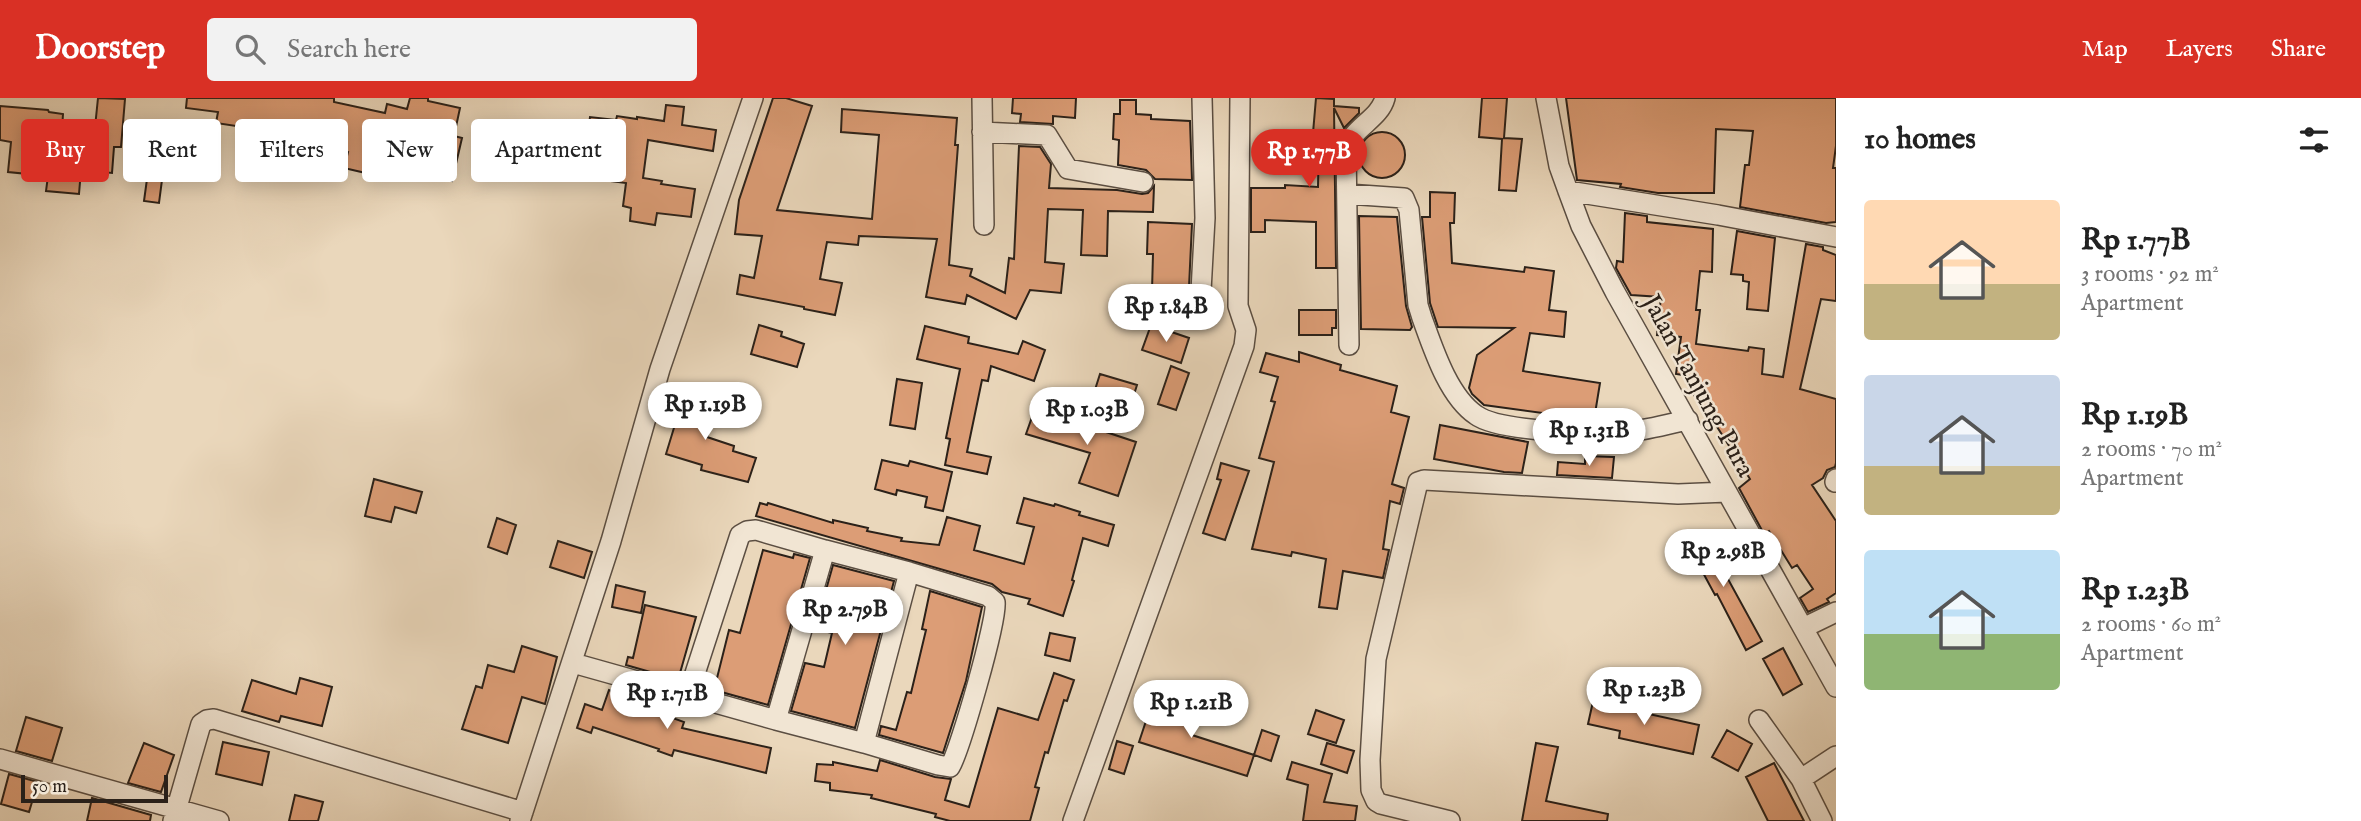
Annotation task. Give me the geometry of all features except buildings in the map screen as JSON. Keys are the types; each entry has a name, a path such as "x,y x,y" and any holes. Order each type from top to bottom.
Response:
{"street":[{"path":"175,815 201,724 214,719 522,817 611,541 660,369 753,98"},
{"path":"982,98 984,225"},
{"path":"1201,291 1205,257 1202,98"},
{"path":"1073,821 1244,346 1246,330 1238,306 1240,98"},
{"path":"1349,345 1346,150 1349,142 1383,105 1385,98"},
{"name":"Jalan Tanjung Pura","path":"1546,98 1559,166 1581,226 1609,281 1836,687"},
{"path":"982,132 1047,135 1068,169 1143,182"},
{"path":"1568,191 1836,237"},
{"path":"1347,194 1396,195 1404,198 1409,210 1418,305 1422,318 1453,390 1476,416 1487,422 1506,425 1591,432 1626,432 1688,420"},
{"path":"1450,821 1381,804 1376,801 1371,789 1370,724 1376,659 1418,482 1436,480 1678,494 1727,492"},
{"path":"573,663 938,765 950,766 985,657 996,611 995,602 988,596 909,572 755,530 740,535 688,695"},
{"path":"776,720 825,550"},
{"path":"864,743 909,572"},
{"path":"1803,628 1836,612"},
{"path":"1759,720 1801,779 1822,821"},
{"path":"1801,779 1836,756"},
{"path":"0,759 175,815 219,821"}]}
